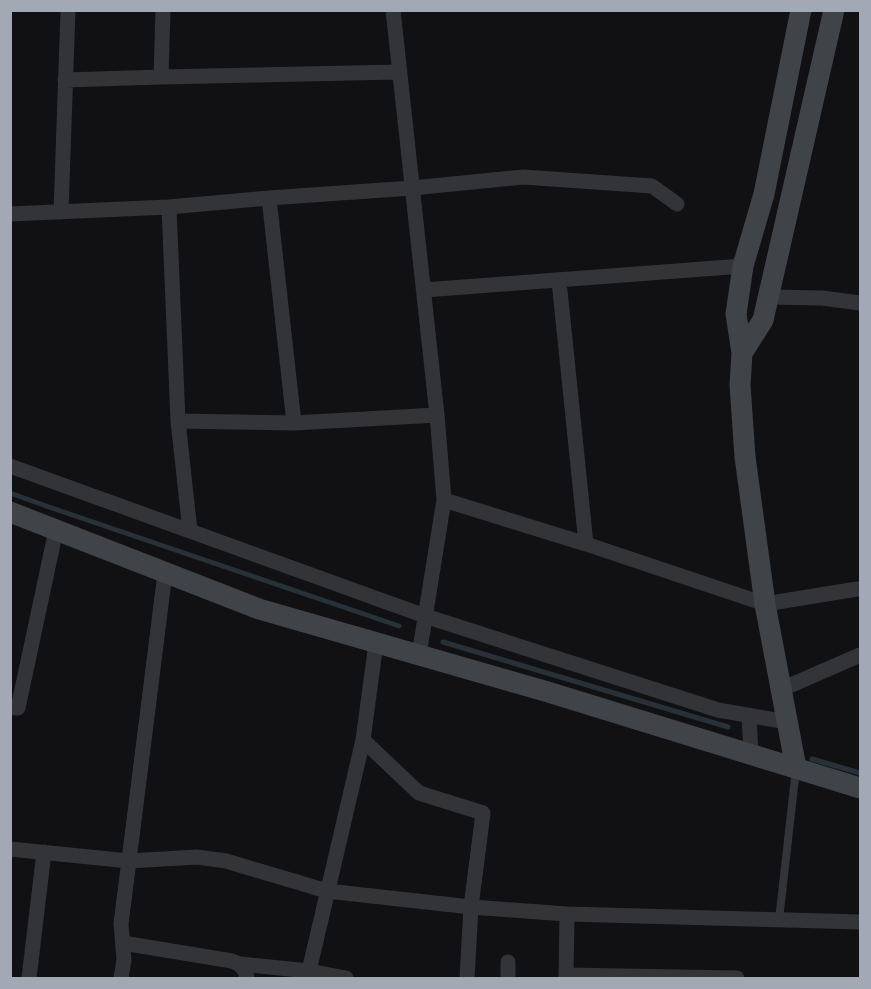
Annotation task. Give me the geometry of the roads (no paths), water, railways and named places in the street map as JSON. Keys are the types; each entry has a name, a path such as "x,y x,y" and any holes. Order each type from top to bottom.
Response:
{"street":[{"path":"61,212 68,10"},
{"path":"161,77 164,10"},
{"path":"393,10 437,414 444,500 419,655"},
{"path":"796,768 765,604 745,457 740,385 742,353 736,314 743,266 764,194 801,10"},
{"path":"742,353 763,320 834,10"},
{"path":"65,80 399,72"},
{"path":"10,214 169,207 523,177 652,186 677,204"},
{"path":"269,198 294,423"},
{"path":"169,207 178,421 190,531"},
{"path":"424,290 743,266"},
{"path":"559,281 586,544"},
{"path":"769,297 822,298 861,303"},
{"path":"178,421 294,423 437,414"},
{"path":"10,466 425,616 718,710 788,722"},
{"path":"444,500 586,544 765,604 857,589"},
{"path":"10,512 259,609 861,788"},
{"path":"10,707 18,708 56,530"},
{"path":"121,978 124,960 121,924 165,573"},
{"path":"309,971 363,740 376,643"},
{"path":"782,689 861,655"},
{"path":"749,715 751,754"},
{"path":"363,740 419,793 483,813 471,907 467,978"},
{"path":"10,849 129,861 197,857 226,861 327,891 471,907 567,914 861,922"},
{"path":"29,978 44,852"},
{"path":"567,914 566,977 737,978"},
{"path":"123,943 232,961 244,971 309,971 346,978"},
{"path":"508,962 508,978"}],"lane":[{"path":"779,920 796,768"}],"waterway":[{"path":"10,493 399,626"},
{"path":"443,642 728,727"},
{"path":"812,759 860,773"}]}
